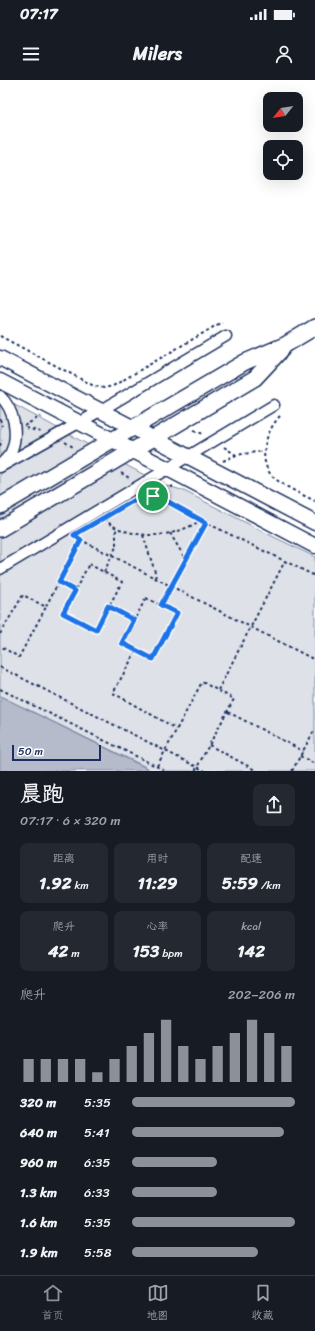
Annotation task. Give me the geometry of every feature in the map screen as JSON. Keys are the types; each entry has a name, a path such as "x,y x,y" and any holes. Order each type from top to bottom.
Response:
{"main road":[{"path":"0,506 245,362 285,345 315,327"},
{"path":"0,529 255,378 285,345"},
{"path":"0,358 315,523"},
{"path":"0,381 315,546"}],"street":[{"path":"0,467 100,411 226,336"},
{"path":"0,396 11,410 14,424 14,436 11,452 0,467"},
{"path":"0,568 274,405"}],"path":[{"path":"0,336 94,386 104,388 113,386 222,322"},
{"path":"280,416 274,423 266,440 264,451 267,465 272,476 315,501"},
{"path":"0,419 3,428"},
{"path":"0,446 3,438"},
{"path":"143,497 153,496 165,500 206,523 315,576"},
{"path":"110,514 104,517 108,523 116,528 143,535 161,535 170,533 190,527 201,520"},
{"path":"161,605 206,523"},
{"path":"104,572 116,547 116,528"},
{"path":"80,532 74,535 81,540 315,660"},
{"path":"170,533 186,560"},
{"path":"143,535 156,572 156,578"},
{"path":"0,646 19,657 81,540"},
{"path":"218,690 285,561"},
{"path":"89,564 104,572 122,582 96,630 63,613 89,564"},
{"path":"59,582 75,591"},
{"path":"0,634 23,595 46,607"},
{"path":"146,598 161,605 177,613 153,659 122,643 146,598"},
{"path":"108,606 134,620"},
{"path":"136,650 113,693 177,729"},
{"path":"0,667 205,771"},
{"path":"157,766 202,682 234,699 195,771"},
{"path":"0,690 166,771"},
{"path":"228,711 303,751"},
{"path":"292,771 315,729"},
{"path":"209,745 257,771"},
{"path":"300,756 315,764"}],"shaded area":[{"path":"0,397 163,485 182,490 315,557 315,771 147,771 148,768 0,696"}],"water":[{"path":"0,696 148,769 147,771 0,771"}],"route":[{"path":"153,496 165,500 206,523 161,605 177,613 153,659 122,643 134,620 108,606 96,630 63,613 75,591 59,582 81,540 74,535 129,503 143,497 153,496"}]}
